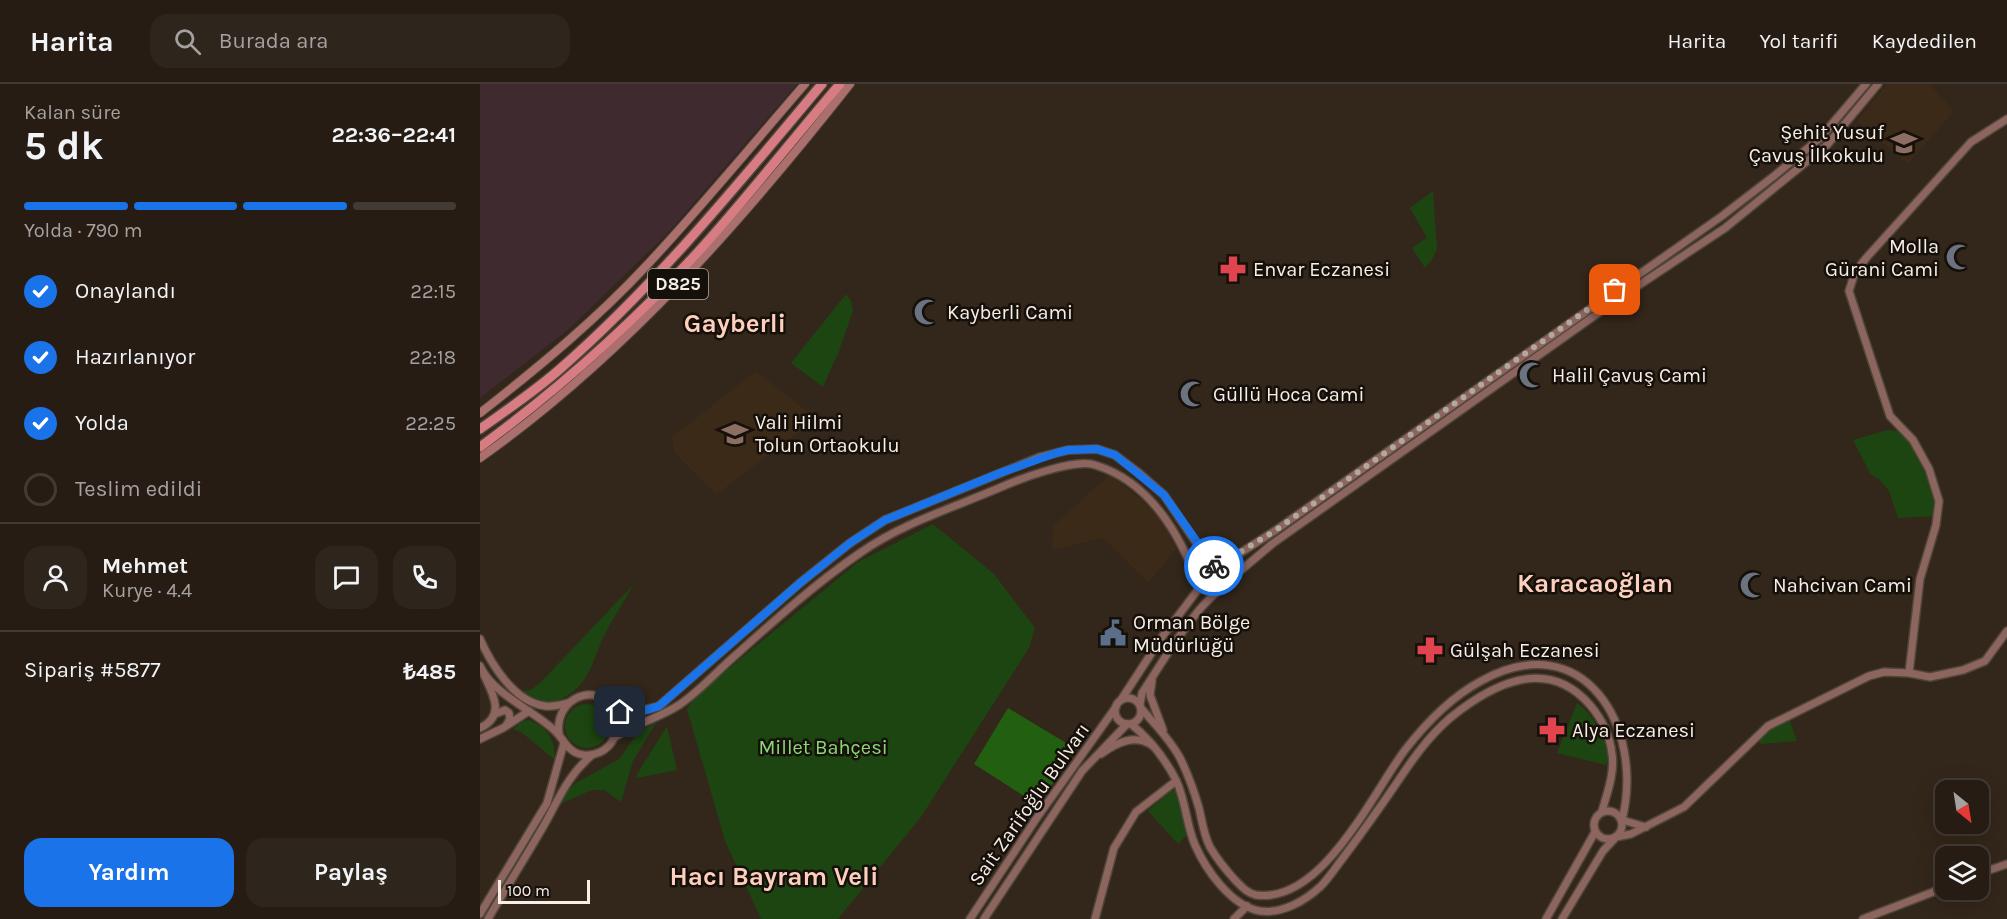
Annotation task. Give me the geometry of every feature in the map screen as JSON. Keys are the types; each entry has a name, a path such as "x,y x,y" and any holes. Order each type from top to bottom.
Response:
{"highway":[{"path":"480,429 559,370 630,304 718,207 822,84"},
{"path":"480,447 530,410 585,364 647,304 734,211 840,84"}],"main road":[{"name":"D825","path":"480,412 524,379 583,328 648,265 805,84"},
{"name":"D825","path":"480,458 592,369 688,275 802,145 850,84"},
{"path":"1602,812 1611,775 1613,754 1606,731 1594,710 1584,698 1565,684 1548,678 1516,681 1474,701 1450,718 1426,741 1359,837 1321,886 1295,904 1280,910 1262,911 1247,906 1231,894 1211,873 1195,844 1184,800 1176,781 1160,752 1146,736 1119,720 1115,712 1116,707 1162,637 1200,587 1206,575 1276,530 1722,216 1820,138 1866,84"},
{"path":"1129,724 1139,719 1142,693 1179,635 1219,589 1272,544 1621,297 1725,228 1827,145 1878,84"},
{"path":"1909,672 1920,579 1936,525 1939,501 1929,470 1913,440 1890,416 1849,291 1855,272 1867,257 1971,142 2007,119"},
{"path":"480,639 502,678 520,694 542,706 554,707 579,697 590,696 599,698 611,707 628,714 659,706 800,583 850,543 885,520 1031,460 1068,450 1097,449 1115,455 1164,495 1210,563 1221,574 1222,582 1219,589"},
{"path":"488,919 544,825 562,789 577,767 593,754 607,748 615,737 630,727 680,704 797,602 861,552 936,514 1017,480 1043,472 1093,464 1121,477 1152,500 1176,533 1200,587 1207,591 1219,589"},
{"path":"1595,832 1607,839 1631,834 1684,807 1768,726 1869,676 1884,672 1909,672 1930,677 1963,670 1985,661 2007,631"},
{"path":"1121,700 1129,698 1140,706 1179,756 1193,788 1203,829 1219,861 1247,892 1256,895 1277,895 1308,880 1328,859 1364,812 1404,751 1450,701 1480,681 1522,665 1549,664 1565,669 1583,679 1599,694 1612,714 1625,752 1626,796 1622,829 1603,851 1562,919"},
{"path":"481,668 502,692 544,721 559,734 564,743 579,754 593,754"},
{"path":"481,668 496,701 495,714"},
{"path":"1155,673 1150,695 1170,743"},
{"path":"559,734 560,716 568,703"},
{"path":"611,707 617,721 615,737"},
{"name":"Sait Zarifoğlu Bulvarı","path":"970,919 1036,819 1116,707"},
{"path":"480,728 485,726 495,714 505,710 509,713 510,720 503,728"},
{"path":"480,739 503,728 529,711"},
{"name":"Sait Zarifoğlu Bulvarı","path":"984,919 1089,763 1129,724"},
{"path":"1089,763 1112,746 1125,740 1149,743 1160,752"},
{"path":"480,914 547,803 564,743"},
{"path":"1095,919 1114,848 1136,812 1176,781"},
{"path":"1546,919 1595,832 1594,822 1598,814 1607,810 1616,813 1622,820 1646,827"},
{"path":"1989,870 2007,864"},
{"path":"1863,919 1935,890"},
{"path":"1234,919 1247,906"}],"shaded area":[{"path":"480,84 797,84 667,234 568,330 480,398"},
{"name":"Şehit Yusuf Çavuş İlkokulu","path":"1887,84 1929,84 1954,111 1908,164 1857,121"},
{"name":"Vali Hilmi Tolun Ortaokulu","path":"756,371 812,415 799,432 716,495 674,452 672,437"},
{"path":"1109,475 1142,500 1162,521 1176,549 1149,582 1103,538 1052,550 1053,526"}],"green space":[{"path":"1433,191 1437,249 1425,268 1412,248 1427,238 1410,208"},
{"path":"846,294 851,301 853,311 823,387 791,363"},
{"path":"1887,430 1897,431 1906,437 1917,453 1936,502 1935,516 1898,518 1889,491 1879,479 1871,475 1853,440"},
{"name":"Millet Bahçesi","path":"933,524 994,574 1035,628 1029,648 921,817 838,919 761,919 725,841 687,709 695,696 858,562"},
{"path":"634,584 606,632 586,677 574,691 553,702 543,703 523,691 531,690 541,682"},
{"path":"1577,703 1589,714 1600,731 1607,749 1606,765 1557,753"},
{"path":"587,704 602,711 609,726 602,741 587,748 572,741 565,726 572,711"},
{"path":"1008,708 1076,749 1038,805 974,764"},
{"path":"1789,719 1797,741 1760,744 1759,740 1770,730"},
{"path":"529,720 542,727 550,736 554,746 555,760 521,732 513,729 523,721"},
{"path":"657,721 633,761 621,802 604,790 592,790 560,804 567,791 576,783 619,759 637,734"},
{"path":"667,726 677,770 637,778 637,774"},
{"path":"1176,790 1181,799 1188,834 1178,844 1148,811 1170,791"}],"way so far":[{"path":"1214,566 1216,567 1276,530 1615,290"}],"place":[{"name":"Şehit Yusuf Çavuş İlkokulu","path":"1904,143"},
{"name":"Molla Gürani Cami","path":"1959,257"},
{"name":"Envar Eczanesi","path":"1233,269"},
{"name":"Kayberli Cami","path":"927,312"},
{"name":"Halil Çavuş Cami","path":"1532,375"},
{"name":"Güllü Hoca Cami","path":"1193,394"},
{"name":"Vali Hilmi Tolun Ortaokulu","path":"735,434"},
{"name":"Nahcivan Cami","path":"1753,585"},
{"name":"Orman Bölge Müdürlüğü","path":"1113,633"},
{"name":"Gülşah Eczanesi","path":"1430,650"},
{"name":"Alya Eczanesi","path":"1552,730"}],"district":[{"name":"Gayberli","path":"735,323"},
{"name":"Karacaoğlan","path":"1595,583"},
{"name":"Hacı Bayram Veli","path":"774,876"}],"route":[{"path":"620,712 628,714 659,706 720,650 800,583 850,543 885,520 1040,457 1068,450 1097,449 1115,455 1139,473 1164,495 1214,566"}]}
